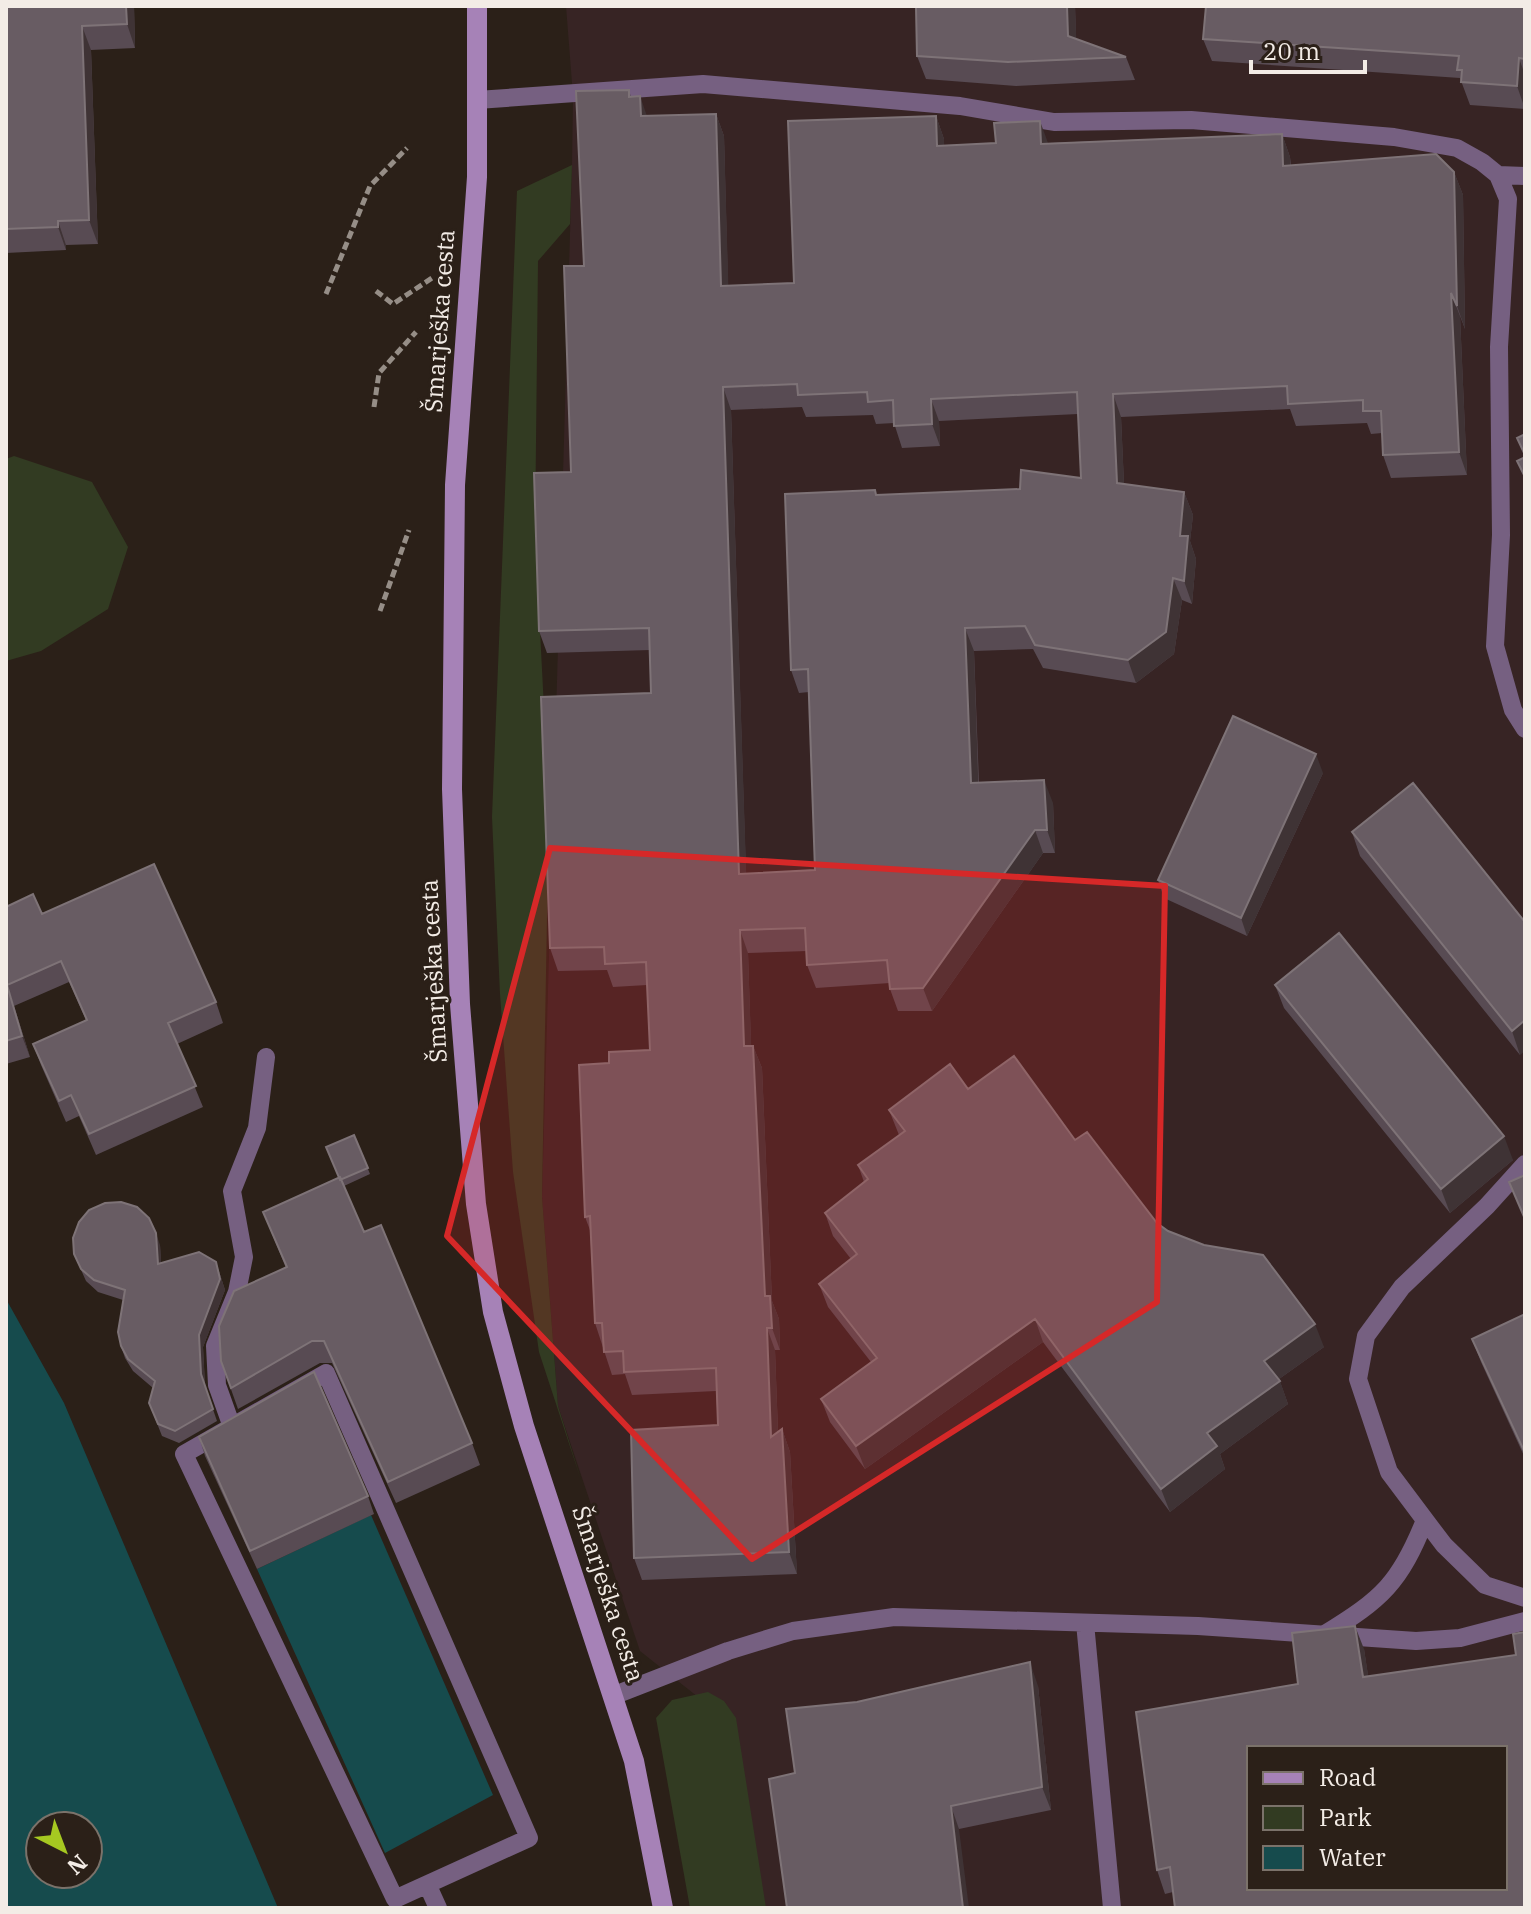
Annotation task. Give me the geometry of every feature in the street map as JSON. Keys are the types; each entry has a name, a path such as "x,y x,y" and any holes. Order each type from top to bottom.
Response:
{"street":[{"name":"Šmarješka cesta","path":"477,6 477,177 455,485 452,789 466,1099 476,1204 493,1312 524,1426 615,1695 634,1761 663,1908"}],"lane":[{"path":"477,100 703,84 960,106 1054,122 1191,120 1394,137 1457,148 1498,175 1525,176"},
{"path":"1498,175 1508,199 1499,347 1501,535 1495,646 1513,710 1525,729"},
{"path":"232,1427 217,1385 215,1346 237,1292 244,1257 232,1191 257,1128 266,1057"},
{"path":"1525,1164 1487,1206 1402,1287 1366,1336 1358,1379 1389,1472 1444,1545 1485,1585 1525,1598"},
{"path":"326,1373 529,1838 428,1886 395,1899 184,1454 326,1373"},
{"path":"1325,1634 1389,1589 1411,1555 1425,1520"},
{"path":"615,1695 728,1651 793,1631 894,1617 1431,1640 1460,1638 1525,1621"},
{"path":"1085,1623 1112,1908"},
{"path":"428,1886 438,1908"}],"path":[{"path":"326,294 370,186 407,148"},
{"path":"376,291 393,304 435,276"},
{"path":"374,407 379,373 416,332"},
{"path":"380,611 409,530"}],"highlighted area":[{"path":"550,848 1165,886 1157,1302 752,1559 447,1236"}],"shaded area":[{"path":"566,6 1525,6 1525,1908 759,1908 727,1720 640,1651 558,1406 542,1197 573,96"}],"green space":[{"path":"572,165 570,224 538,261 535,533 549,806 542,1197 558,1406 581,1480 539,1352 513,1172 500,994 492,817 517,191"},
{"path":"14,456 92,482 128,547 108,609 41,651 6,661 6,459"},
{"path":"708,1692 724,1701 736,1718 766,1908 690,1908 656,1718 672,1700"}],"water":[{"path":"6,1299 64,1403 278,1908 6,1908"},
{"path":"371,1515 493,1795 385,1853 257,1569"}],"building":[{"path":"6,6 126,6 127,24 82,26 89,220 58,221 58,227 6,229"},
{"path":"1067,6 1068,36 1126,57 1008,62 917,56 916,7"},
{"path":"1206,6 1525,6 1525,59 1519,58 1517,86 1461,82 1462,70 1457,70 1459,56 1203,39"},
{"path":"629,90 629,97 640,96 641,116 716,114 721,286 794,283 788,121 936,116 937,146 996,143 994,123 1040,121 1041,144 1282,134 1283,166 1436,154 1454,172 1457,306 1451,293 1459,452 1383,455 1381,411 1363,411 1363,400 1288,404 1287,386 1113,394 1117,483 1184,492 1180,536 1188,536 1184,581 1173,578 1166,632 1128,660 1035,645 1025,626 965,628 971,783 1044,780 1047,830 1035,830 923,988 890,989 887,960 807,965 805,928 740,930 744,1046 753,1046 765,1296 770,1296 772,1328 767,1328 771,1437 782,1429 789,1552 634,1558 631,1430 718,1425 716,1368 624,1372 623,1351 604,1352 602,1323 595,1323 590,1216 585,1217 579,1065 609,1063 609,1052 650,1050 646,962 605,964 604,947 550,948 541,697 651,693 649,628 539,631 534,473 571,472 564,266 584,266 576,91","holes":["797,384 798,395 867,392 868,402 893,400 894,426 932,424 931,399 1077,392 1081,478 1021,470 1020,489 876,495 875,490 785,494 791,670 808,669 815,870 739,874 723,387"]},
{"path":"1525,434 1525,455 1517,438"},
{"path":"1525,457 1525,477 1517,461"},
{"path":"1233,716 1316,754 1241,918 1158,880"},
{"path":"1413,783 1525,922 1525,1020 1512,1031 1352,832"},
{"path":"154,864 216,1002 168,1023 196,1086 89,1134 71,1095 59,1101 33,1044 87,1020 61,961 7,985 22,1036 6,1041 6,907 33,894 42,914"},
{"path":"1339,933 1504,1136 1441,1189 1275,985"},
{"path":"1014,1056 1075,1140 1087,1132 1157,1223 1168,1231 1204,1245 1263,1255 1315,1324 1264,1361 1280,1381 1207,1433 1217,1446 1161,1489 1035,1319 856,1446 821,1399 877,1358 819,1284 857,1254 825,1213 868,1179 858,1165 905,1131 889,1110 950,1064 968,1089"},
{"path":"354,1135 368,1168 340,1180 326,1147"},
{"path":"1525,1175 1525,1219 1509,1182"},
{"path":"340,1177 364,1232 381,1225 472,1443 388,1482 324,1341 312,1341 231,1388 221,1361 219,1326 234,1291 287,1267 263,1212"},
{"path":"121,1202 137,1207 149,1218 156,1233 158,1264 199,1252 216,1262 220,1279 199,1335 201,1374 213,1409 175,1431 158,1424 149,1403 155,1381 128,1359 121,1346 118,1332 125,1290 94,1280 81,1269 74,1254 73,1238 79,1222 89,1210 105,1203"},
{"path":"1525,1314 1525,1453 1472,1339"},
{"path":"314,1372 368,1496 250,1551 199,1437"},
{"path":"1355,1626 1363,1677 1516,1655 1513,1634 1525,1632 1525,1908 1175,1908 1170,1867 1157,1870 1136,1712 1298,1684 1292,1633"},
{"path":"1030,1662 1042,1787 951,1806 963,1908 787,1908 769,1779 795,1773 786,1709 857,1702"}]}
